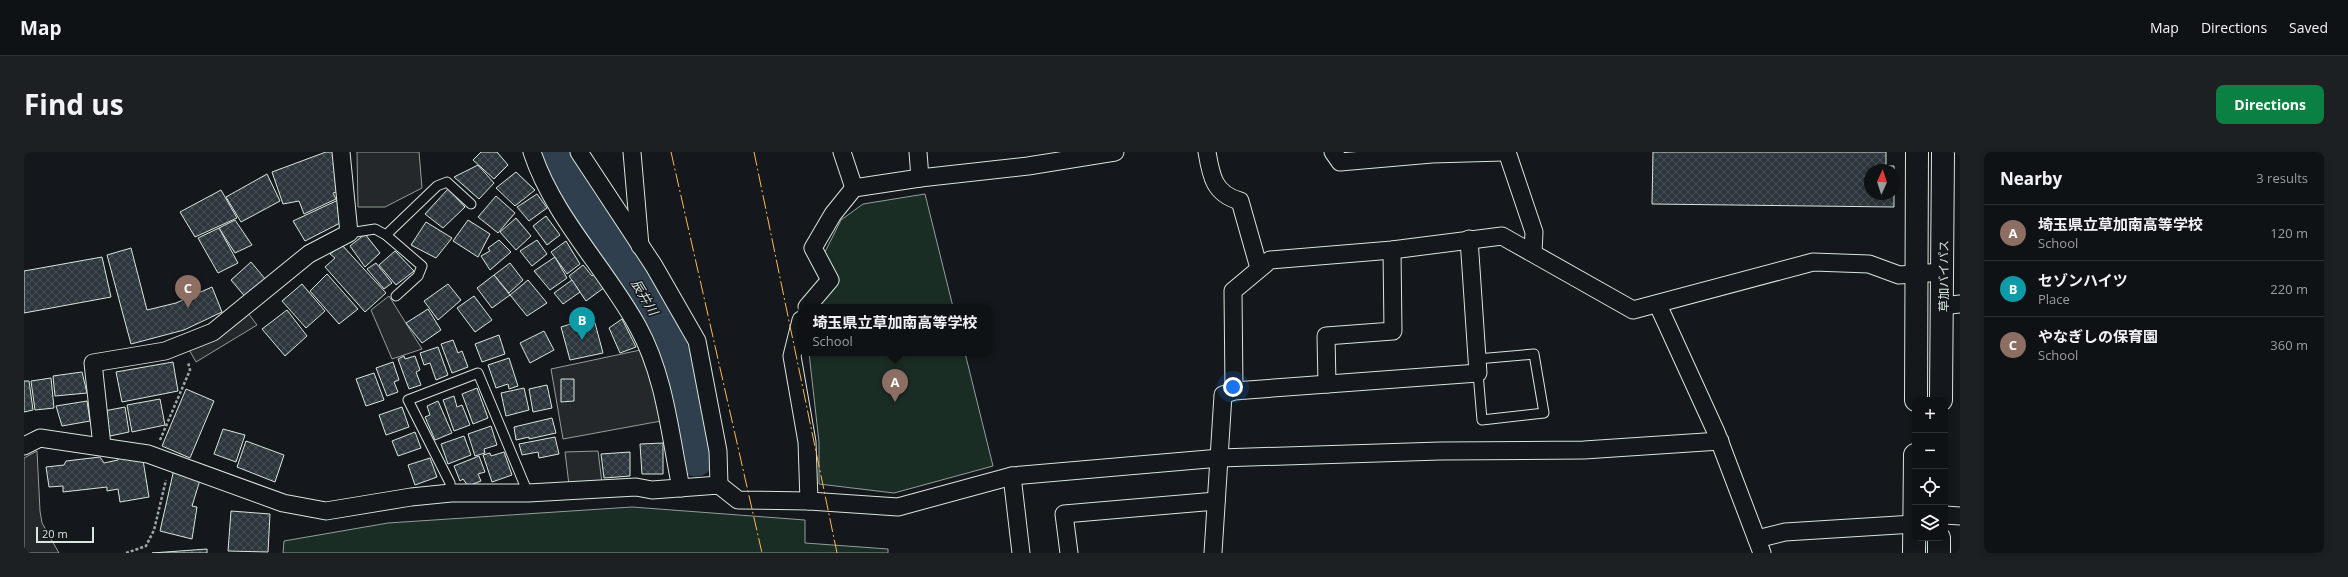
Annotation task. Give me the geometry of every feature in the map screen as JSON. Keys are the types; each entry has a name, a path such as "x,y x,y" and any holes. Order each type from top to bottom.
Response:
{"highway":[{"path":"1916,397 1917,152"},
{"name":"草加バイパス","path":"1941,397 1951,305 1943,272 1943,152"},
{"path":"1914,505 1915,469"},
{"path":"1914,541 1914,553"},
{"path":"1939,541 1939,553"}],"street":[{"path":"102,446 93,363 165,351 213,332 309,254 349,233 341,152"},
{"path":"532,152 549,194 622,299 650,352 660,386 680,488"},
{"path":"579,152 654,266 697,340 718,451 719,484"},
{"path":"632,152 640,246"},
{"path":"842,152 854,188"},
{"path":"918,152 920,178"},
{"path":"810,304 830,280 813,248 833,214 854,188 1029,159 1115,152"},
{"path":"1207,152 1212,179 1228,198 1240,201 1259,268"},
{"path":"1333,152 1340,162 1401,154 1503,152"},
{"path":"1507,152 1534,232 1533,252"},
{"path":"1234,391 1233,291 1270,260 1392,250 1502,236 1533,252 1633,310 1658,305 1813,262 1869,264 1899,275 1943,272"},
{"path":"1213,553 1223,395 1234,391 1327,384 1478,366 1469,239"},
{"path":"1327,384 1326,336 1393,331 1392,250"},
{"path":"1658,305 1720,441 1759,546 1785,532 1912,524"},
{"path":"798,332 792,356 807,442 809,501"},
{"path":"24,446 40,438 102,446 154,456 283,503 326,511 411,497 451,493 528,492 636,487 652,490 719,484 738,500 809,501 898,507 1012,476 1220,458 1440,451 1584,450 1720,441"},
{"path":"1012,476 1021,553"},
{"path":"1069,553 1064,514 1216,501"},
{"path":"1948,515 1960,516"}],"lane":[{"path":"386,235 438,186 447,182 471,204"},
{"path":"349,233 375,229 386,235 422,266 418,276 396,296"},
{"path":"1534,354 1544,413 1482,420 1478,366 1534,354"},
{"path":"451,493 450,483 408,400 478,373 528,492"}],"path":[{"path":"154,456 190,370 184,343"},
{"path":"126,553 146,546 154,530 171,462"}],"green space":[{"path":"925,194 952,304 821,304 839,281 825,252 841,220 863,204"},
{"path":"809,356 966,356 993,466 894,493 819,484 819,442"},
{"path":"632,507 805,520 805,543 888,549 888,553 283,553 284,541 388,523"}],"shaded area":[{"path":"357,152 419,152 422,188 385,207 358,207"},
{"path":"389,296 422,349 392,359 371,310"},
{"path":"245,309 257,325 196,362 187,346"},
{"path":"645,349 661,421 563,439 551,369"},
{"path":"37,451 42,523 59,553 24,553 24,458"},
{"path":"598,451 602,483 569,485 565,452"}],"building":[{"path":"326,152 334,152 337,192 333,193 336,199 304,214 299,201 283,204 272,172"},
{"path":"481,152 497,152 508,165 494,179 473,160"},
{"path":"1653,152 1886,152 1886,164 1864,164 1864,200 1894,200 1894,207 1652,204"},
{"path":"478,165 494,183 479,199 454,177"},
{"path":"516,172 535,190 515,206 496,188"},
{"path":"267,174 280,201 241,222 226,197"},
{"path":"448,189 465,207 443,228 425,214"},
{"path":"221,190 237,218 195,237 180,212"},
{"path":"537,194 547,208 529,221 517,207"},
{"path":"496,196 515,213 498,233 478,217"},
{"path":"338,200 338,212 342,222 305,241 293,221"},
{"path":"546,216 560,235 547,245 533,226"},
{"path":"516,218 531,236 516,250 500,232"},
{"path":"235,220 252,245 235,253 219,228"},
{"path":"468,220 490,234 478,257 453,241"},
{"path":"426,222 452,238 436,258 411,245"},
{"path":"219,228 238,263 218,273 198,238"},
{"path":"365,234 380,253 365,267 350,246"},
{"path":"499,240 511,252 490,270 481,256 490,251 488,248"},
{"path":"537,240 547,254 532,266 520,251"},
{"path":"566,241 580,264 567,274 551,252"},
{"path":"342,245 386,293 365,312 325,267 335,258 330,254"},
{"path":"131,248 147,310 176,303 212,287 222,312 184,330 131,344 107,255"},
{"path":"395,251 414,271 396,285 379,265"},
{"path":"102,257 111,297 24,313 24,271"},
{"path":"555,257 567,278 550,290 534,271"},
{"path":"251,262 266,280 247,299 231,280"},
{"path":"376,263 392,283 384,289 367,269"},
{"path":"510,263 523,280 509,293 494,275"},
{"path":"583,265 592,276 595,274 605,287 586,301 569,276"},
{"path":"327,274 358,309 339,324 310,291"},
{"path":"494,275 510,295 492,308 477,288"},
{"path":"528,280 547,303 527,316 510,295"},
{"path":"572,280 580,292 563,304 554,293"},
{"path":"302,284 325,311 306,328 282,301"},
{"path":"448,284 461,300 438,320 424,301"},
{"path":"474,296 492,320 475,332 457,308"},
{"path":"428,309 441,330 422,343 406,323"},
{"path":"287,310 307,336 285,356 262,329"},
{"path":"622,319 636,347 620,353 609,328"},
{"path":"577,322 580,326 595,323 603,353 570,360 561,327"},
{"path":"544,331 554,350 530,363 520,343"},
{"path":"499,335 505,354 482,362 475,344"},
{"path":"453,340 458,353 462,351 468,367 452,373 441,344"},
{"path":"438,347 448,375 436,380 430,363 424,365 420,353"},
{"path":"404,356 405,359 415,356 420,370 416,372 421,385 409,389 398,359"},
{"path":"509,358 518,386 509,389 508,384 496,388 488,365"},
{"path":"173,362 178,391 122,402 116,372"},
{"path":"393,362 399,380 394,382 398,392 387,396 376,368"},
{"path":"82,372 87,393 55,396 53,376"},
{"path":"374,373 384,400 366,406 356,379"},
{"path":"51,378 54,408 35,410 31,381"},
{"path":"561,379 574,379 574,401 561,402"},
{"path":"24,381 29,381 33,410 24,412"},
{"path":"547,385 552,408 533,412 529,389"},
{"path":"477,388 488,418 473,424 462,394"},
{"path":"524,388 529,410 506,416 501,393"},
{"path":"186,389 214,401 190,458 162,446"},
{"path":"454,396 457,407 462,405 470,425 454,431 443,400"},
{"path":"160,399 165,425 132,432 127,405"},
{"path":"87,401 90,421 62,426 56,406"},
{"path":"438,401 452,433 435,440 425,417 430,415 427,406"},
{"path":"125,407 129,432 110,436 104,411"},
{"path":"402,407 409,427 386,435 379,415"},
{"path":"552,418 556,433 529,439 529,437 516,440 514,427"},
{"path":"491,426 497,445 484,449 485,453 475,456 468,434"},
{"path":"223,429 245,435 236,462 214,454"},
{"path":"415,432 421,448 398,456 392,441"},
{"path":"464,436 471,455 448,464 441,444"},
{"path":"555,437 559,454 539,458 538,452 522,455 519,444"},
{"path":"246,441 284,455 275,482 237,467"},
{"path":"663,443 663,474 642,474 640,444"},
{"path":"504,452 512,475 492,482 483,455 490,453 491,456"},
{"path":"630,452 630,476 604,478 601,454"},
{"path":"479,456 485,472 478,474 481,481 468,486 463,479 460,481 454,466"},
{"path":"100,457 104,463 118,460 119,457 143,460 149,497 120,502 118,489 107,491 107,487 63,492 63,486 49,487 46,467 64,465 66,461"},
{"path":"430,458 437,477 415,485 408,465"},
{"path":"174,469 200,480 192,506 197,507 192,539 160,531"},
{"path":"231,511 270,514 268,552 228,551"},
{"path":"207,549 207,553 152,553"}],"waterway":[{"name":"辰井川","path":"553,152 568,184 645,292 658,318 679,377 689,417 696,459"}],"power":[{"path":"671,152 762,553"},
{"path":"754,152 837,553"}],"place":[{"name":"やなぎしの保育園","path":"188,308"},
{"name":"セゾンハイツ","path":"582,340"},
{"name":"埼玉県立草加南高等学校","path":"895,402"}]}
